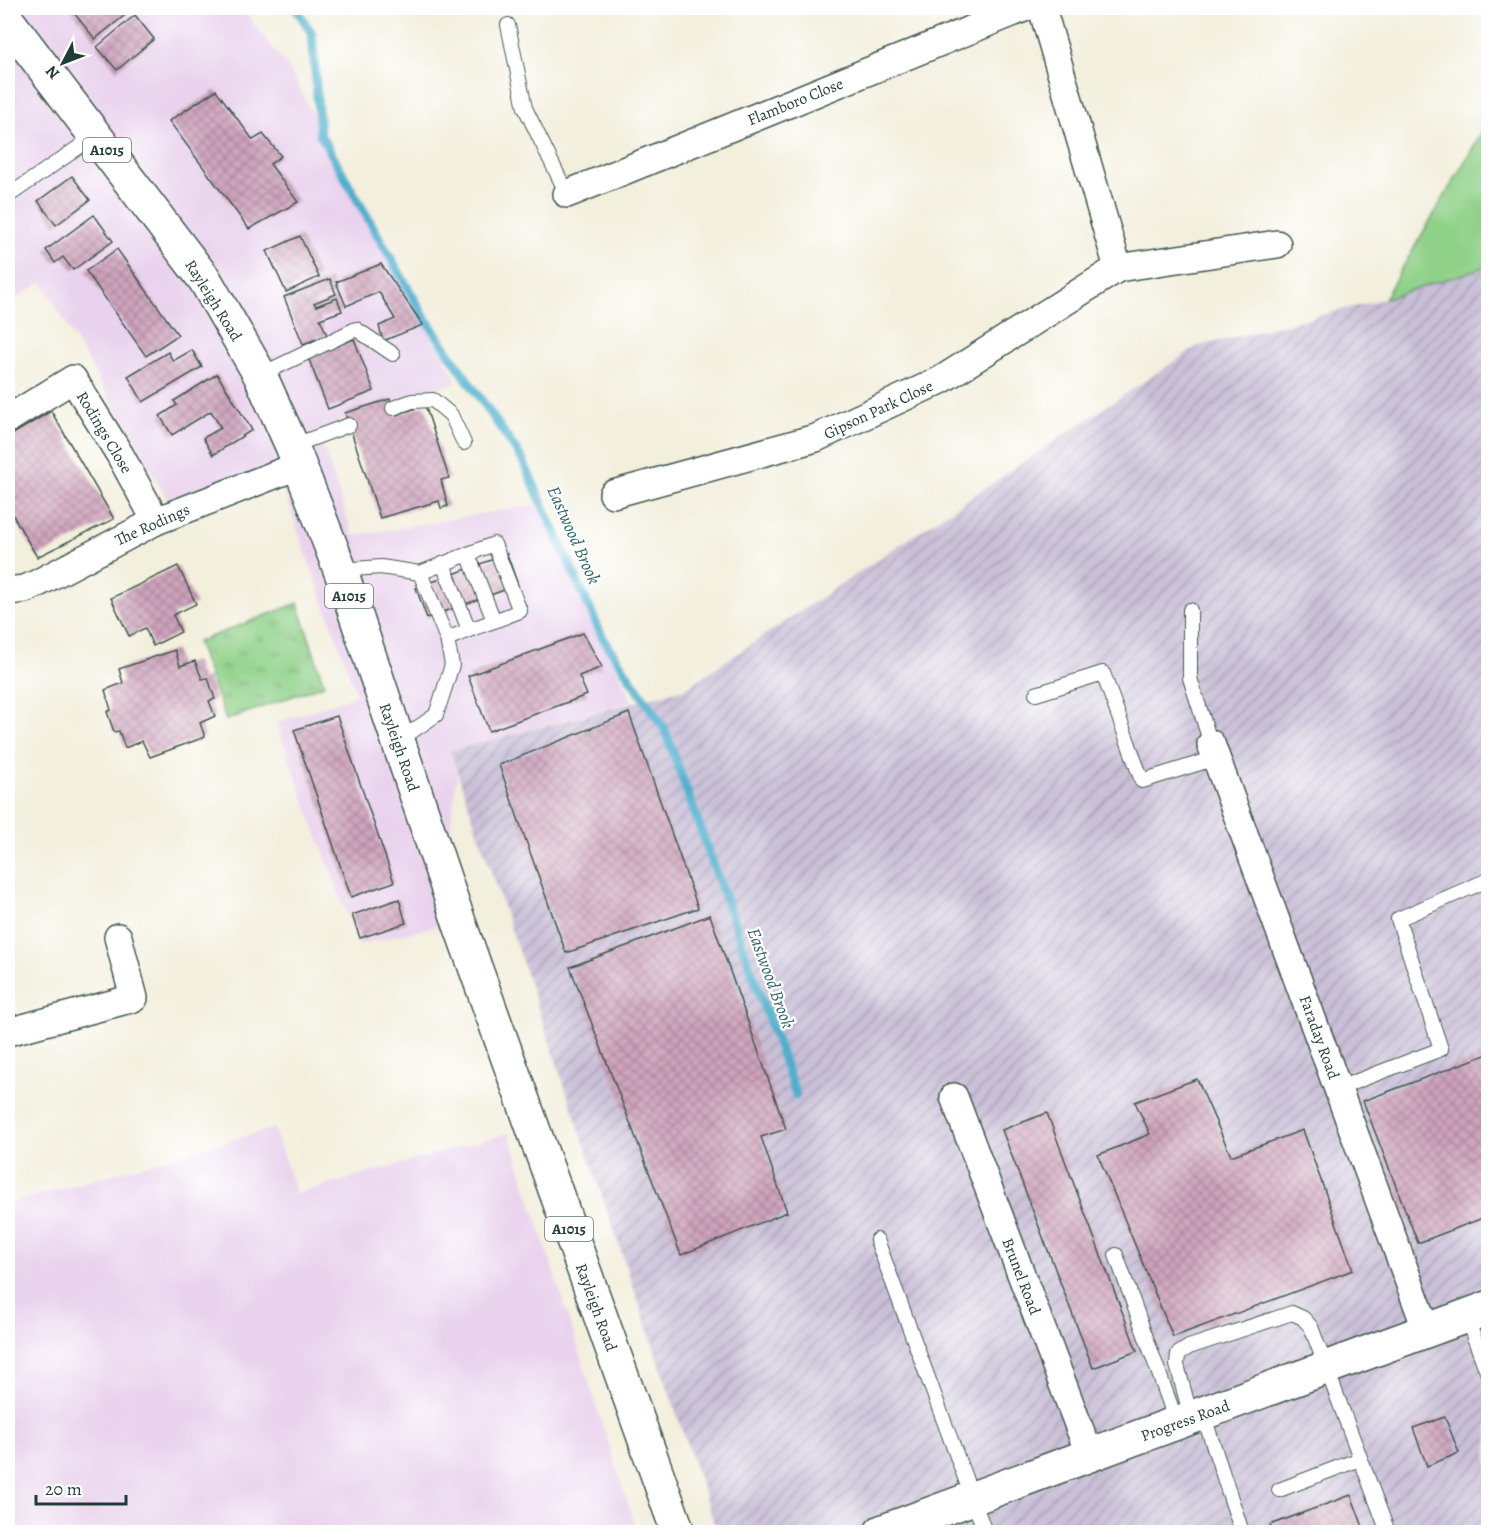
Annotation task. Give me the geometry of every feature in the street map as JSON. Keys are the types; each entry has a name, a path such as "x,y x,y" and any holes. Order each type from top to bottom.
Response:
{"main road":[{"name":"Rayleigh Road","path":"8,21 205,280 260,375 296,455 340,570 460,925 678,1533"},
{"name":"Progress Road","path":"881,1533 1477,1312"}],"street":[{"name":"Flamboro Close","path":"567,194 1024,8"},
{"path":"1042,8 1118,268"},
{"name":"Gipson Park Close","path":"613,494 816,438 940,380 1118,268 1277,244"},
{"name":"Rodings Close","path":"8,419 73,379 120,455 156,521"},
{"name":"The Rodings","path":"8,591 25,589 38,583 156,521 296,455"},
{"name":"Faraday Road","path":"1213,751 1427,1331"},
{"path":"8,1032 134,998 118,937"},
{"name":"Brunel Road","path":"954,1097 1090,1456"}],"lane":[{"path":"508,25 525,108 567,194"},
{"path":"8,196 96,135"},
{"path":"260,375 356,329 393,354"},
{"path":"393,408 412,401 433,400 451,415 464,443"},
{"path":"296,455 349,425"},
{"path":"340,570 381,567 420,573 494,544 520,611 447,639"},
{"path":"468,554 494,621"},
{"path":"443,564 469,630"},
{"path":"398,741 436,715 452,665 447,639 420,573"},
{"path":"1036,694 1103,673 1142,781 1213,751 1190,678 1190,610"},
{"path":"1339,1088 1441,1049 1398,919 1488,880"},
{"path":"878,1240 986,1533"},
{"path":"1116,1255 1242,1533"},
{"path":"1477,1312 1488,1374"},
{"path":"1191,1418 1177,1365 1178,1354 1189,1347 1292,1313 1303,1318 1311,1327 1388,1533"},
{"path":"1279,1490 1360,1459"}],"shaded area":[{"path":"8,8 242,8 288,67 457,382 318,431 353,536 539,504 632,701 450,751 457,776 437,926 358,945 276,723 357,695 278,475 178,518 42,282 8,304"},
{"path":"1488,266 1488,1532 717,1532 450,751 684,689 1196,347 1384,299"},
{"path":"274,1128 296,1194 509,1133 637,1532 8,1532 8,1204"}],"green space":[{"path":"1488,122 1488,266 1384,299"},
{"path":"298,603 324,685 226,720 197,642"}],"building":[{"path":"70,8 134,8 95,39"},
{"path":"135,15 154,39 117,70 97,47"},
{"path":"216,90 253,140 263,134 281,156 270,164 298,202 249,229 169,121"},
{"path":"72,176 90,200 56,225 38,201"},
{"path":"94,215 113,241 73,270 63,257 55,263 46,250"},
{"path":"300,236 319,277 286,292 267,251"},
{"path":"117,249 178,335 146,356 86,271"},
{"path":"381,264 423,325 383,341 379,326 395,319 379,292 346,306 336,282"},
{"path":"330,279 336,294 314,303 316,306 337,298 342,311 320,319 327,335 303,344 284,297"},
{"path":"354,339 374,391 328,409 308,357"},
{"path":"192,350 202,367 143,402 128,376 168,352 173,361"},
{"path":"217,374 252,430 213,455 203,438 221,428 211,411 172,435 160,416 177,405 174,401"},
{"path":"390,399 396,415 425,405 449,478 441,480 448,506 441,508 439,501 380,518 345,413"},
{"path":"51,411 114,519 37,557 8,507 8,437"},
{"path":"507,554 518,585 427,618 416,588"},
{"path":"178,566 196,604 173,615 181,632 153,646 145,628 129,636 111,598"},
{"path":"583,633 602,667 579,676 587,695 489,731 468,676"},
{"path":"175,650 180,666 195,661 202,679 208,678 215,699 209,701 215,716 200,723 205,737 150,757 142,741 125,748 119,731 114,732 107,712 111,710 105,690 123,683 119,669"},
{"path":"629,713 698,908 566,953 499,765"},
{"path":"337,716 394,882 351,897 294,730"},
{"path":"399,899 406,923 360,938 352,915"},
{"path":"710,915 786,1129 761,1137 787,1212 681,1255 570,967"},
{"path":"1488,1054 1488,1216 1418,1243 1363,1101"},
{"path":"1197,1079 1231,1156 1303,1130 1353,1270 1173,1337 1098,1155 1150,1134 1135,1102"},
{"path":"1047,1113 1137,1351 1093,1368 1002,1130"},
{"path":"1445,1417 1459,1453 1427,1466 1413,1428"},
{"path":"1351,1495 1365,1532 1273,1532 1270,1525"}],"waterway":[{"name":"Eastwood Brook","path":"296,8 312,34 320,134 425,318 522,459 603,638 665,730 796,1095"}]}
